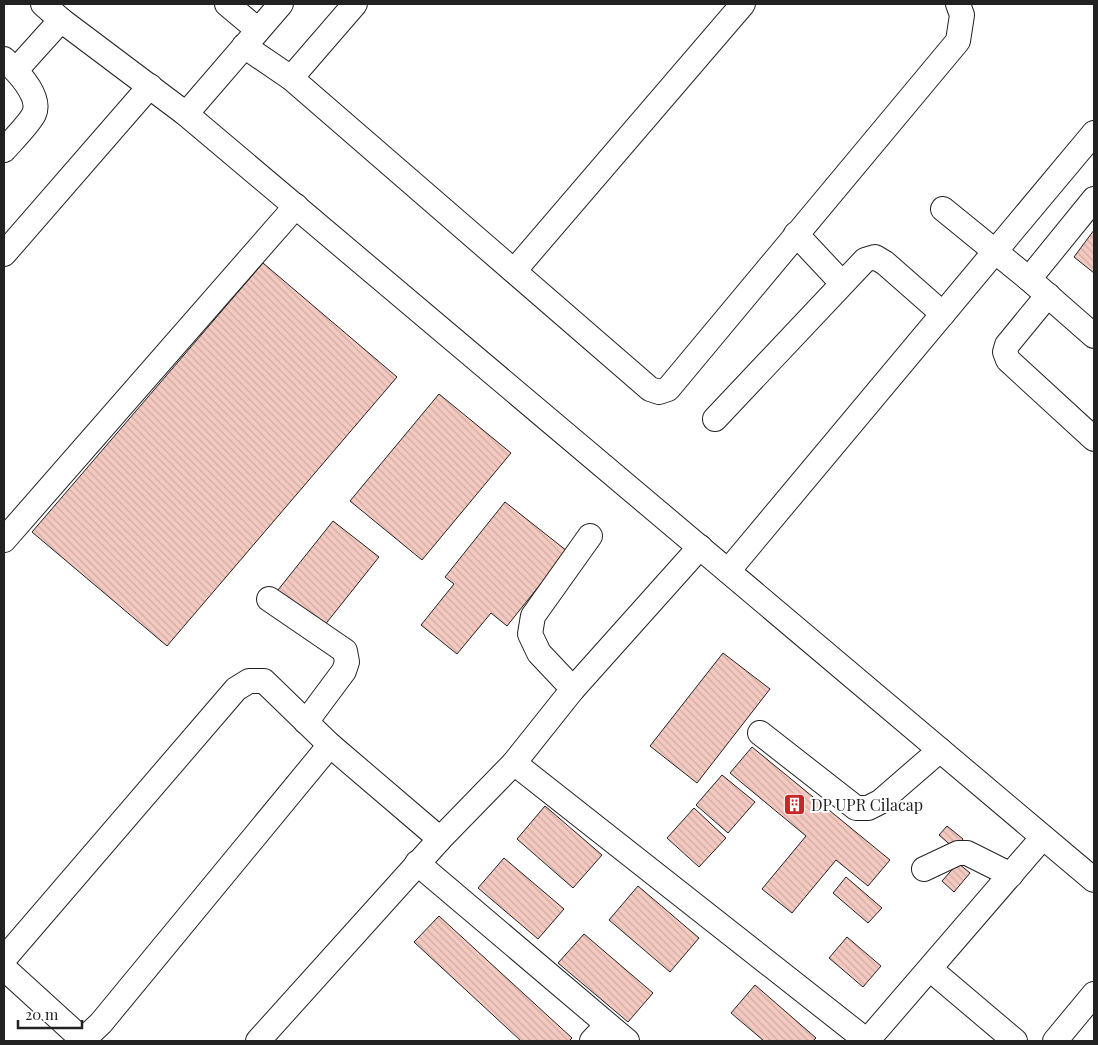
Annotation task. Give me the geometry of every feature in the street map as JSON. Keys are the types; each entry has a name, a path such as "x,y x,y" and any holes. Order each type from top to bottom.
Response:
{"lane":[{"path":"43,4 61,20 186,114 1094,880"},
{"path":"227,4 251,38 291,78 650,389 659,392 668,389 958,42 962,15 958,4"},
{"path":"186,114 281,4"},
{"path":"291,78 355,4"},
{"path":"514,271 743,4"},
{"path":"4,150 34,115 36,106 34,95 10,64 61,20"},
{"path":"4,254 150,86"},
{"path":"728,571 1094,133"},
{"path":"1029,279 1094,199"},
{"path":"4,540 296,206"},
{"path":"943,209 996,251 1094,336"},
{"path":"796,234 842,283"},
{"path":"715,419 865,260 875,257 885,263 943,314"},
{"path":"1048,295 1007,345 1005,352 1008,360 1094,439"},
{"path":"573,689 539,653 530,634 533,616 590,536"},
{"path":"258,1041 440,839 514,763 573,689 700,547"},
{"path":"269,599 346,651 347,662 344,671 306,722"},
{"path":"4,960 236,689 249,681 264,681 330,745 440,839"},
{"path":"760,733 856,808 868,808 880,802 940,750"},
{"path":"4,968 84,1040 101,1024 330,745"},
{"path":"514,763 867,1041 1043,837"},
{"path":"924,869 958,853 967,853 1011,874"},
{"path":"418,863 599,1033 627,1041"},
{"path":"930,969 1015,1041"},
{"path":"1055,1041 1094,994"}],"building":[{"path":"1094,230 1094,273 1074,257"},
{"path":"263,263 397,377 167,646 32,532"},
{"path":"439,394 511,453 422,560 350,501"},
{"path":"505,502 567,551 507,626 491,613 457,654 421,625 454,584 445,577"},
{"path":"333,521 379,557 320,631 274,595"},
{"path":"723,653 770,689 697,783 650,746"},
{"name":"DP UPR Cilacap","path":"752,747 890,860 868,886 836,860 792,913 762,889 806,836 730,773"},
{"path":"722,775 755,802 728,833 696,805"},
{"path":"545,806 602,855 573,888 517,839"},
{"path":"694,808 726,838 699,867 667,838"},
{"path":"947,826 963,839 955,849 939,835"},
{"path":"504,858 564,909 538,939 478,888"},
{"path":"958,863 970,873 954,892 942,881"},
{"path":"846,877 882,908 868,923 833,893"},
{"path":"638,886 699,938 670,972 609,920"},
{"path":"439,916 572,1038 569,1041 521,1041 414,942"},
{"path":"584,934 653,993 628,1022 558,963"},
{"path":"847,937 881,966 863,987 829,958"},
{"path":"755,985 816,1038 813,1041 764,1041 731,1013"}],"place":[{"name":"DP UPR Cilacap","path":"795,805"}]}
